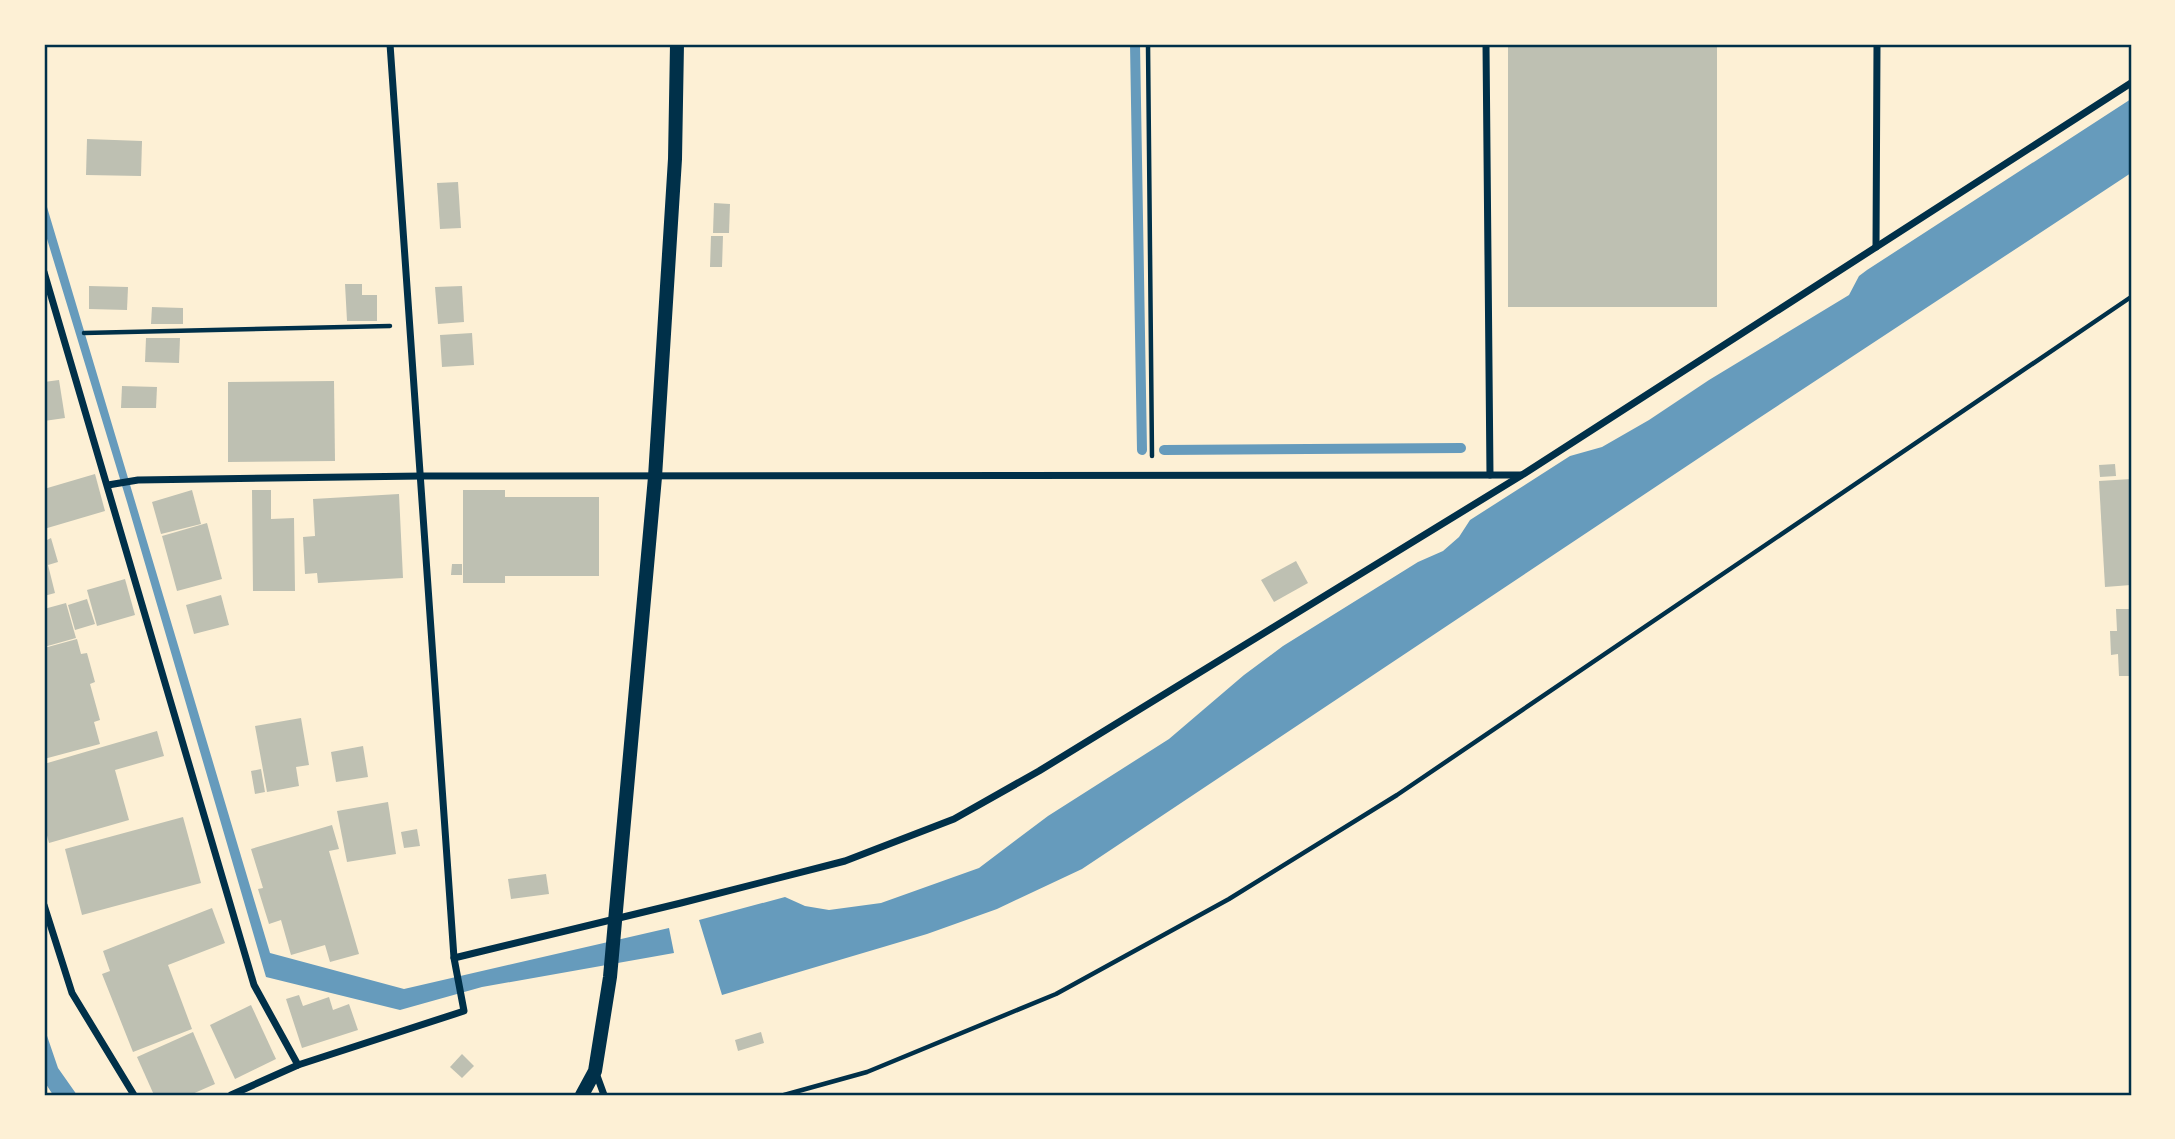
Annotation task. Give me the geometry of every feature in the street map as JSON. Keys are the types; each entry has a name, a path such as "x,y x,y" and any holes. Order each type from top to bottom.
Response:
{"main road":[{"path":"582,1095 595,1071 610,977 618,890 654,477 675,159 677,44"}],"street":[{"path":"231,1095 298,1065 464,1011 454,958 390,44"},
{"path":"1486,44 1490,475"},
{"path":"1876,247 1877,44"},
{"path":"454,958 845,861 954,819 1040,771 1522,475 2131,83"},
{"path":"44,272 254,985 298,1065"},
{"path":"108,485 138,480 422,476 1522,475"},
{"path":"44,905 72,993 134,1095"},
{"path":"595,1071 604,1095"}],"path":[{"path":"1148,44 1152,476"},
{"path":"784,1095 867,1072 1056,994 1229,899 1397,795 2131,297"},
{"path":"91,333 411,325"}],"water":[{"path":"2131,99 2131,173 1082,869 997,909 927,934 722,995 699,920 785,897 805,906 829,910 881,903 979,868 1048,816 1169,739 1244,675 1283,646 1418,562 1443,551 1459,537 1470,520 1570,456 1602,447 1649,420 1709,380 1849,295 1859,276 1867,270"},
{"path":"44,197 270,953 404,989 669,928 674,953 482,987 400,1010 266,977 44,229"},
{"path":"44,1027 58,1068 77,1095 53,1095 44,1081"}],"building":[{"path":"1508,44 1717,44 1717,307 1508,307"},
{"path":"87,139 142,141 141,176 86,175"},
{"path":"458,182 461,228 440,229 437,183"},
{"path":"714,203 730,204 729,233 713,233"},
{"path":"711,236 723,236 722,267 710,267"},
{"path":"345,284 362,284 362,295 377,295 377,321 347,321"},
{"path":"89,286 128,287 127,310 89,309"},
{"path":"462,286 464,322 438,324 435,287"},
{"path":"152,307 183,308 183,324 151,324"},
{"path":"472,333 474,365 442,367 440,335"},
{"path":"146,338 180,338 179,363 145,362"},
{"path":"59,380 65,418 44,421 44,382"},
{"path":"334,381 335,461 228,462 228,382"},
{"path":"122,386 157,387 156,408 121,408"},
{"path":"2115,464 2116,476 2100,477 2099,465"},
{"path":"95,474 105,511 44,529 44,489"},
{"path":"2131,479 2131,585 2105,587 2099,481"},
{"path":"192,490 201,524 161,534 152,502"},
{"path":"252,490 271,490 271,519 294,518 295,591 253,591"},
{"path":"463,490 505,490 505,497 599,497 599,576 505,576 505,583 463,583"},
{"path":"399,494 403,578 318,583 317,573 305,574 303,537 315,536 313,499"},
{"path":"207,523 222,579 177,591 162,536"},
{"path":"44,532 47,540 51,538 58,562 48,565 55,593 44,596"},
{"path":"1296,561 1308,583 1274,602 1261,580"},
{"path":"452,564 462,564 462,575 451,575"},
{"path":"125,579 135,615 97,626 87,590"},
{"path":"221,595 229,625 194,634 186,605"},
{"path":"87,599 95,624 75,630 68,605"},
{"path":"66,603 76,638 44,647 44,609"},
{"path":"2116,609 2131,609 2131,676 2119,676 2118,654 2111,655 2110,631 2117,631"},
{"path":"77,639 81,654 87,653 95,682 90,684 100,720 94,722 100,744 44,759 44,648"},
{"path":"301,718 309,765 296,767 299,786 267,792 255,726"},
{"path":"157,731 164,756 115,770 129,820 49,843 44,824 44,764"},
{"path":"363,746 368,777 336,782 331,752"},
{"path":"261,769 265,792 255,794 251,771"},
{"path":"388,802 396,854 347,862 337,811"},
{"path":"183,817 201,883 82,915 65,849"},
{"path":"332,825 339,849 329,851 359,954 330,962 325,945 291,955 281,920 269,924 258,889 263,888 251,849"},
{"path":"417,829 420,846 404,848 401,832"},
{"path":"546,874 549,894 511,899 508,879"},
{"path":"212,908 225,943 168,965 192,1029 133,1052 102,974 110,971 103,951"},
{"path":"299,995 303,1006 329,997 333,1010 349,1004 358,1030 302,1048 286,999"},
{"path":"251,1005 276,1059 235,1079 210,1025"},
{"path":"193,1032 215,1084 190,1095 154,1095 137,1057"},
{"path":"761,1032 764,1043 738,1051 735,1040"},
{"path":"462,1054 474,1066 462,1078 450,1067"}],"waterway":[{"path":"1135,44 1142,450"},
{"path":"1164,450 1461,448"}]}
